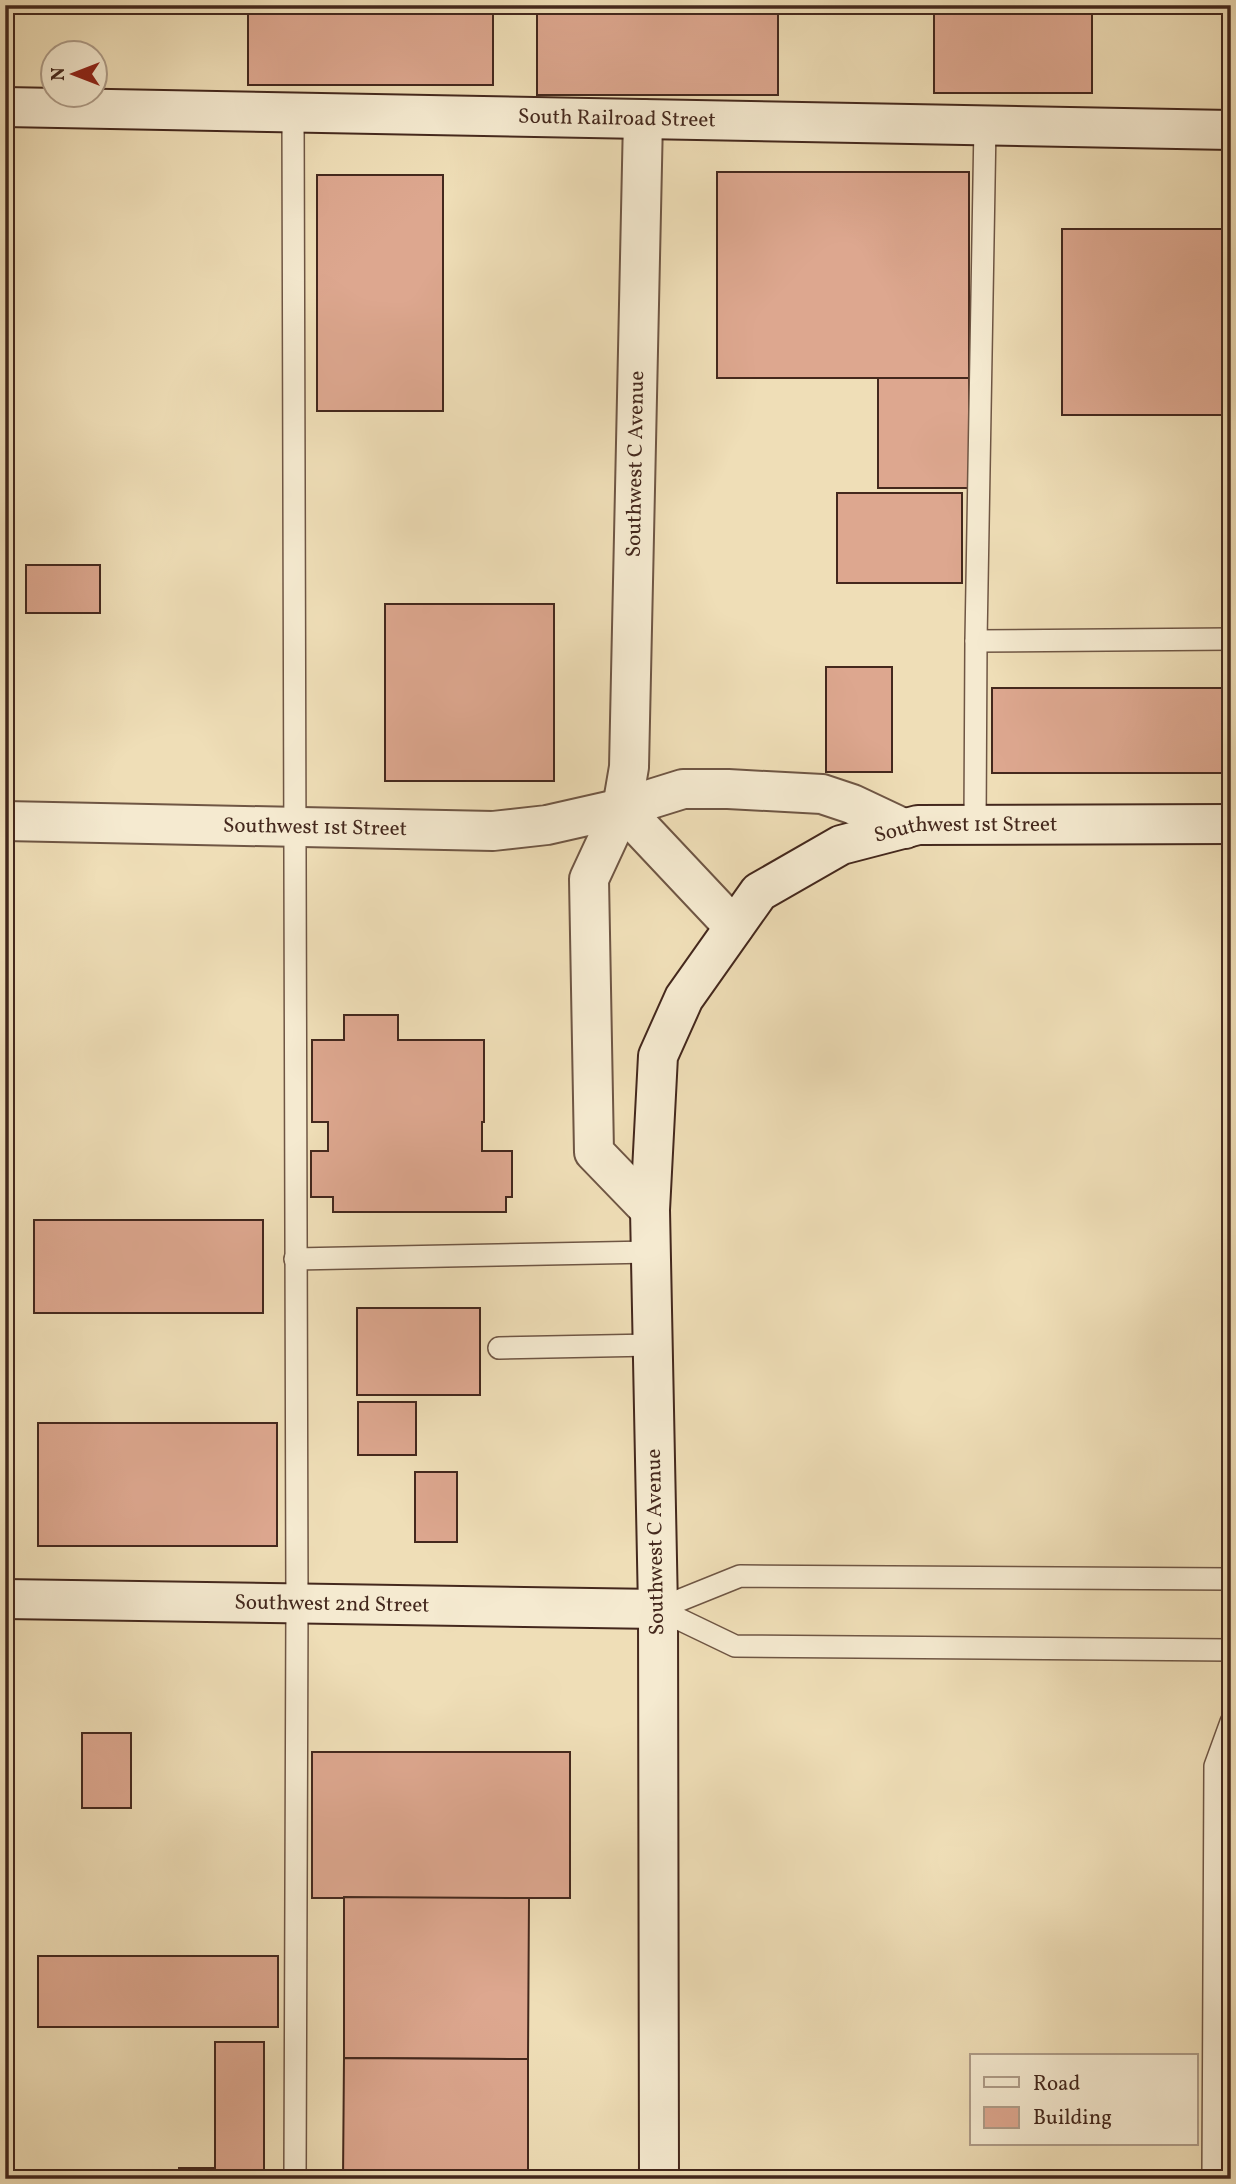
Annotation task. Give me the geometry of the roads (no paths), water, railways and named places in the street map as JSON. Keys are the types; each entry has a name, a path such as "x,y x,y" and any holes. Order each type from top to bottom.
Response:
{"street":[{"name":"South Railroad Street","path":"5,107 1231,130"},
{"name":"Southwest C Avenue","path":"643,119 629,767 622,808 589,879 594,1152 650,1209"},
{"name":"Southwest 1st Street","path":"5,821 493,831 547,825 622,808 683,789 728,789 822,794 852,804 905,829"},
{"path":"622,808 734,928"},
{"name":"Southwest 1st Street","path":"734,928 760,892 841,845 918,825 1231,824"},
{"name":"Southwest C Avenue","path":"659,2179 658,1609 650,1209 658,1056 684,998 734,928"},
{"name":"Southwest 2nd Street","path":"5,1600 658,1609"}],"lane":[{"path":"293,112 295,2179"},
{"path":"975,825 985,125"},
{"path":"976,642 1231,639"},
{"path":"295,1259 651,1252"},
{"path":"499,1348 653,1345"},
{"path":"658,1609 740,1576 1231,1579"},
{"path":"658,1609 735,1646 1231,1650"},
{"path":"1213,2179 1215,1766 1231,1722"}]}
